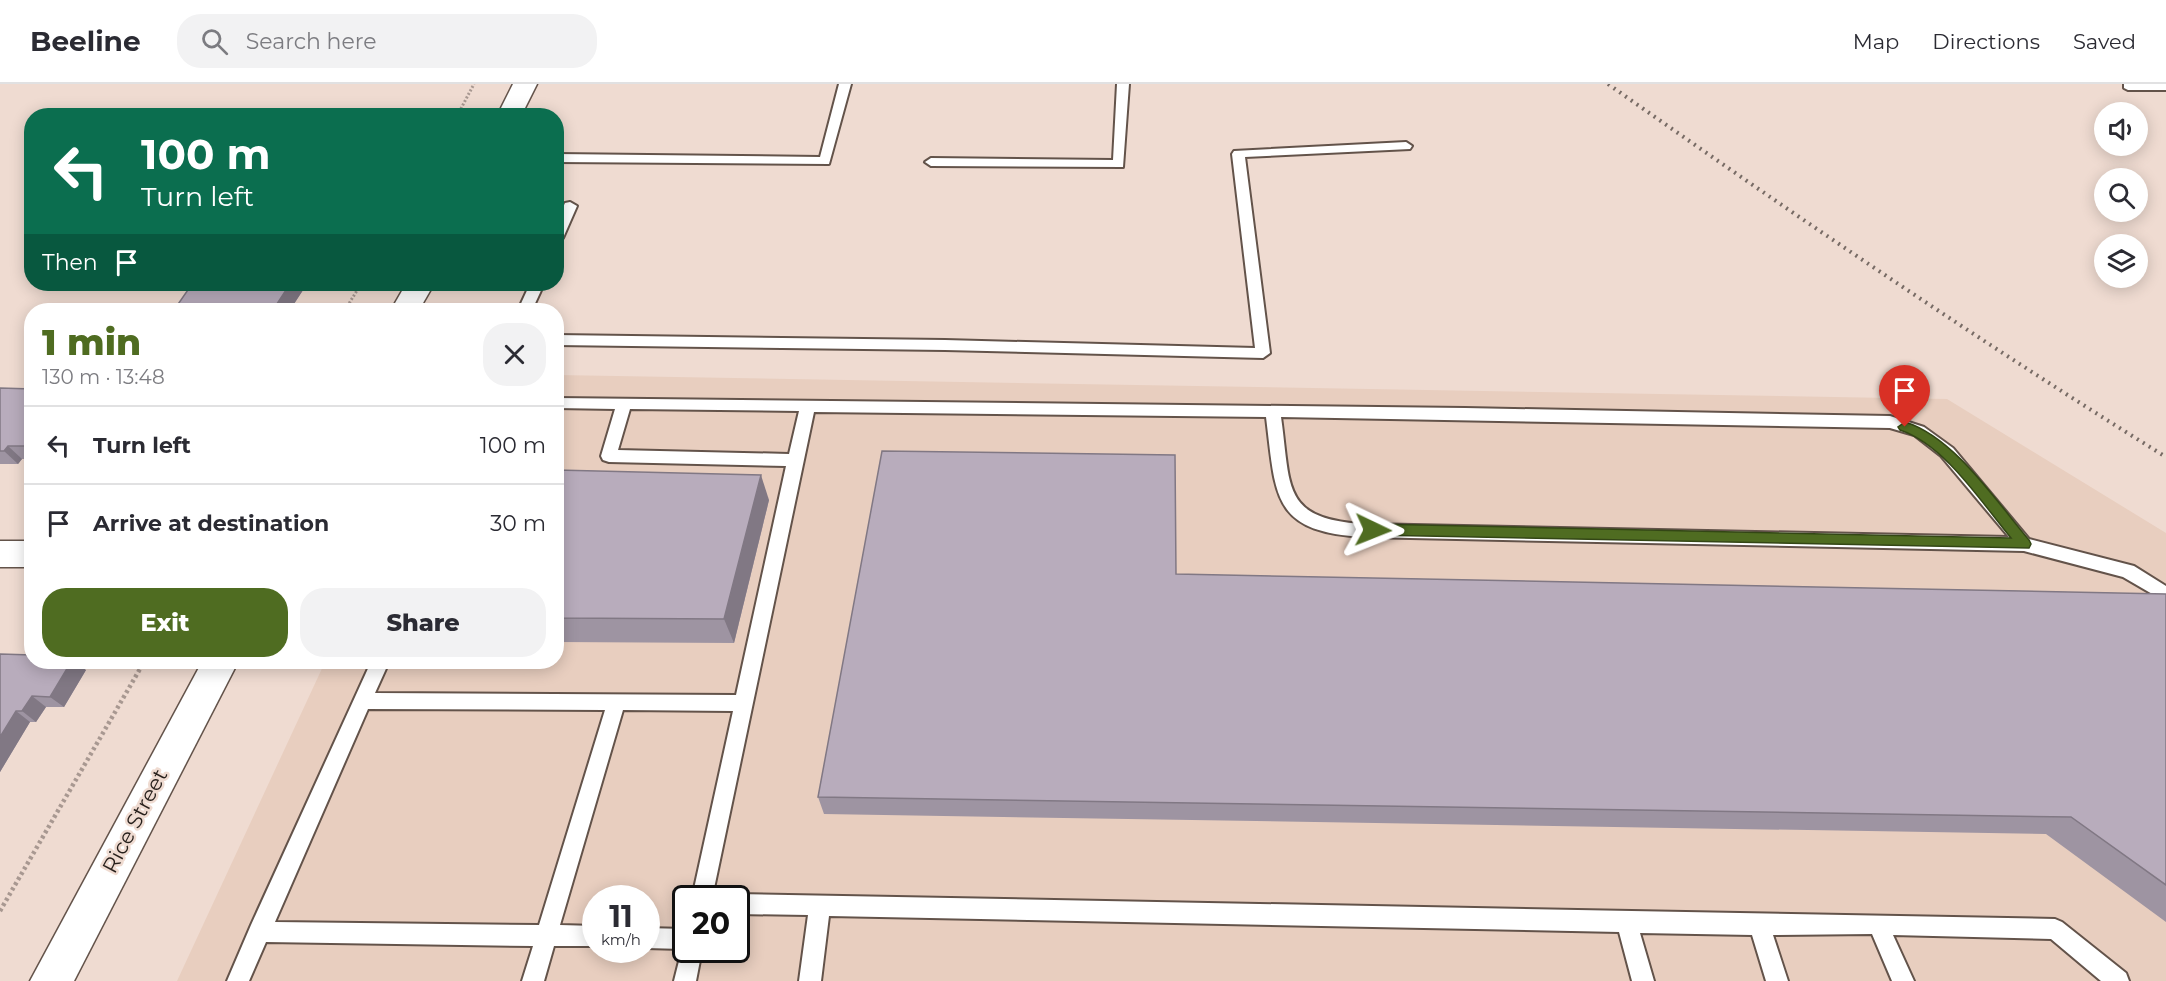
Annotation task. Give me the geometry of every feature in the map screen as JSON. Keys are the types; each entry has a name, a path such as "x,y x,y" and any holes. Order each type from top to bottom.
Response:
{"main road":[{"path":"512,108 525,84"},
{"path":"0,554 24,554"},
{"name":"Rice Street","path":"51,981 216,669"}],"lane":[{"path":"564,158 825,161 845,84"},
{"path":"931,162 1119,164 1123,84"},
{"path":"2128,86 2166,86"},
{"path":"564,340 945,345 1263,353 1238,154 1406,146"},
{"path":"564,220 570,206"},
{"path":"564,403 1488,414 1890,422 1919,431 1947,452 2024,544"},
{"path":"624,405 609,456 795,459"},
{"path":"705,885 808,407"},
{"path":"1274,412 1284,486 1291,505 1303,517 1318,525 1334,528 2024,544 2128,571 2166,595"},
{"path":"238,981 377,669"},
{"path":"363,701 744,703"},
{"path":"533,981 617,701"},
{"path":"750,904 2055,929 2118,981"},
{"path":"810,981 820,905"},
{"path":"1627,922 1643,981"},
{"path":"1878,924 1902,981"},
{"path":"1759,925 1777,981"},
{"path":"258,932 582,936"},
{"path":"685,981 689,963"}],"path":[{"path":"461,108 474,84"},
{"path":"0,911 140,669"}],"shaded area":[{"path":"564,375 1947,399 2166,533 2166,981 177,981 322,669 564,669"}],"building":[{"path":"187,291 285,291 278,303 179,303"},
{"path":"0,388 24,389 24,446 8,446 4,451 0,451"},
{"path":"882,451 1175,455 1176,574 2166,594 2166,885 2071,817 818,797"},
{"path":"564,470 761,475 724,619 564,618"},
{"path":"0,654 24,655 24,669 67,669 50,697 32,696 22,711 16,711 0,737"}],"railway":[{"path":"1608,84 1884,275 2166,457"}],"route":[{"path":"1373,530 2024,544 1947,452 1919,431 1905,427"}]}
